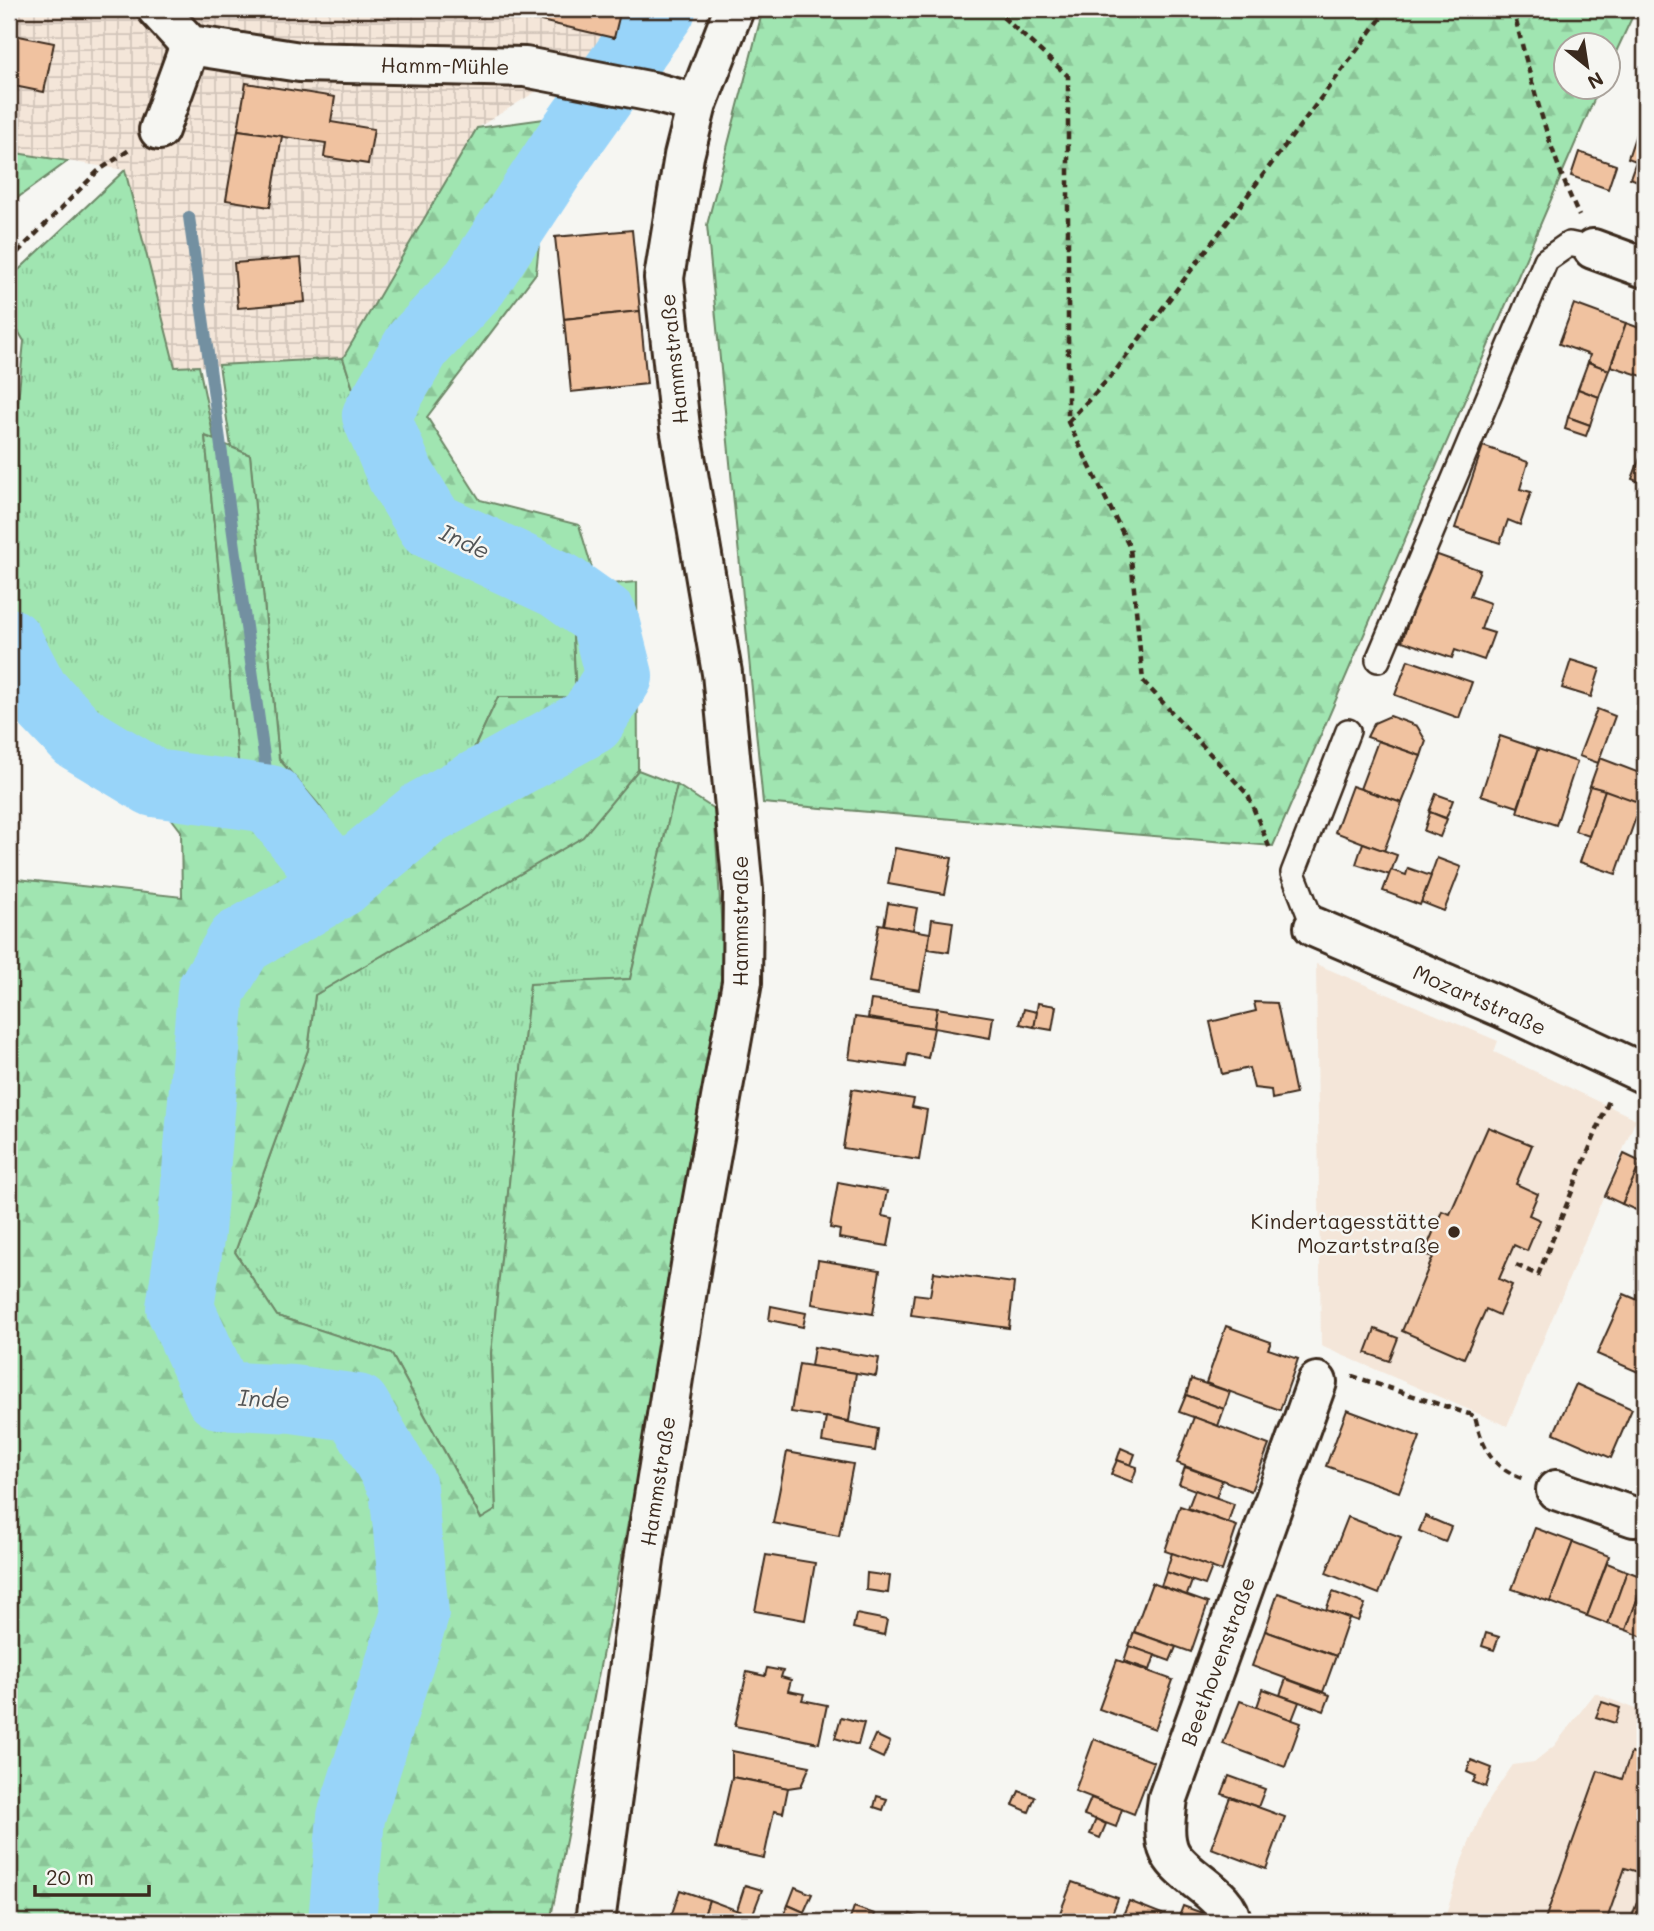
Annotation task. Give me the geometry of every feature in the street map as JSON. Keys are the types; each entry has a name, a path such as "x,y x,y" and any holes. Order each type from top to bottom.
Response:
{"street":[{"path":"157,9 190,45 159,130"},
{"name":"Hammstraße","path":"595,1922 648,1533 691,1265 742,982 743,890 722,673 680,427 664,278 684,156 697,104 734,9"},
{"name":"Hamm-Mühle","path":"190,45 300,62 525,67 653,92 697,104"},
{"path":"1593,249 1645,268"},
{"name":"Mozartstraße","path":"1314,926 1503,1008 1635,1070"},
{"name":"Beethovenstraße","path":"1231,1922 1227,1907 1184,1870 1170,1852 1164,1828 1168,1798 1332,1378"},
{"path":"1556,1490 1642,1511"}],"lane":[{"path":"1378,660 1546,260 1569,244 1593,249"},
{"path":"1314,926 1293,873 1348,732"}],"path":[{"path":"994,9 1068,76 1068,422 1130,548 1143,681 1248,795 1272,854"},
{"path":"1068,422 1113,374 1388,9"},
{"path":"1513,9 1540,116 1564,183 1593,249"},
{"path":"9,261 98,171 159,130"},
{"path":"1516,1265 1538,1275 1635,1070"},
{"path":"1332,1378 1475,1416 1479,1435 1489,1456 1506,1472 1556,1490"}],"shaded area":[{"path":"9,9 625,9 615,43 477,128 343,358 175,368 125,170 9,152"},
{"name":"Kindertagesstätte Mozartstraße","path":"1316,964 1498,1041 1494,1052 1636,1119 1507,1426 1321,1346"},
{"path":"1595,1693 1645,1713 1645,1922 1444,1922 1462,1860 1483,1810 1501,1782 1513,1765 1534,1762 1554,1746"}],"green space":[{"path":"763,9 1636,9 1622,39 1622,32 1552,32 1552,102 1593,102 1273,846 763,803 707,225"},
{"path":"610,110 540,235 536,273 427,417 480,500 579,525 597,585 637,582 638,770 583,837 315,995 308,1050 235,1252 277,1316 391,1353 481,1519 496,1510 491,1354 530,984 630,979 677,785 714,809 725,977 702,1145 550,1922 9,1922 9,878 182,897 181,831 156,798 179,763 239,769 205,436 250,455 279,759 318,804 350,850 381,821 471,755 498,697 576,697 573,634 515,594 461,563 382,478 343,358 477,128"},
{"path":"9,152 68,161 9,204"},
{"path":"125,170 175,367 199,366 214,439 205,436 239,769 179,763 169,778 112,746 47,686 9,618 9,492 24,341 9,316 9,279"},
{"path":"343,358 382,478 461,563 515,594 573,634 576,697 498,697 471,755 381,821 350,850 318,804 279,759 250,455 231,447 219,365"},
{"path":"638,770 677,785 630,979 530,985 491,1354 496,1510 482,1520 391,1353 277,1316 235,1252 308,1050 315,995 582,837"}],"building":[{"path":"544,9 621,9 614,38 541,21"},
{"path":"9,34 54,43 44,92 9,85"},
{"path":"246,83 335,97 331,122 374,129 368,164 324,157 326,143 238,130"},
{"path":"9,112 18,114 14,133 9,132"},
{"path":"1641,119 1645,120 1645,184 1630,178 1636,161 1628,158"},
{"path":"238,130 282,136 270,207 226,200"},
{"path":"1579,152 1616,165 1608,189 1571,176"},
{"path":"632,230 640,311 564,319 555,237"},
{"path":"301,258 305,302 238,308 234,263"},
{"path":"1574,304 1626,323 1609,370 1588,362 1590,355 1559,344"},
{"path":"640,311 647,384 571,392 564,319"},
{"path":"1626,323 1645,330 1645,367 1642,376 1611,366"},
{"path":"1588,362 1609,370 1599,397 1578,389"},
{"path":"1578,389 1599,397 1590,425 1568,417"},
{"path":"1568,417 1590,425 1586,436 1565,429"},
{"path":"1645,445 1645,484 1632,479"},
{"path":"1483,446 1528,462 1520,489 1531,492 1520,525 1508,520 1500,543 1455,528"},
{"path":"1432,553 1480,570 1470,596 1490,603 1481,629 1494,633 1484,660 1455,650 1452,658 1402,641"},
{"path":"1408,660 1472,682 1459,718 1395,695"},
{"path":"1571,660 1600,669 1591,697 1562,688"},
{"path":"1597,709 1615,716 1598,763 1579,756"},
{"path":"1390,716 1417,726 1426,741 1421,756 1367,737 1374,723"},
{"path":"1500,736 1538,749 1518,807 1481,795"},
{"path":"1378,741 1421,756 1402,803 1360,789"},
{"path":"1538,749 1577,762 1556,825 1517,812"},
{"path":"1600,758 1645,775 1637,802 1590,786"},
{"path":"1352,786 1402,803 1384,851 1335,832"},
{"path":"1590,786 1605,790 1589,836 1575,831"},
{"path":"1605,790 1641,803 1616,874 1580,862"},
{"path":"1436,794 1453,800 1446,818 1429,812"},
{"path":"1430,812 1447,819 1440,837 1424,831"},
{"path":"1363,843 1397,855 1390,875 1356,864"},
{"path":"895,848 952,858 945,894 888,884"},
{"path":"1437,858 1461,867 1444,911 1421,902"},
{"path":"1408,868 1431,876 1420,905 1383,891 1391,870 1406,875"},
{"path":"888,903 917,908 913,930 884,925"},
{"path":"932,919 953,922 949,952 928,949"},
{"path":"879,924 930,933 920,990 869,982"},
{"path":"871,1000 937,1008 934,1028 868,1018"},
{"path":"1254,1002 1277,1003 1296,1094 1272,1099 1271,1090 1254,1088 1249,1068 1222,1074 1210,1022 1256,1011"},
{"path":"1038,1003 1056,1006 1052,1030 1034,1027"},
{"path":"937,1008 993,1017 990,1038 934,1028"},
{"path":"1024,1009 1037,1012 1034,1027 1020,1024"},
{"path":"855,1017 934,1028 928,1058 908,1054 906,1067 849,1059"},
{"path":"852,1089 914,1099 912,1107 927,1110 919,1160 843,1148"},
{"path":"1488,1127 1532,1145 1516,1184 1538,1194 1529,1215 1540,1220 1527,1251 1514,1245 1499,1279 1512,1285 1499,1315 1486,1309 1464,1358 1402,1331 1433,1257 1424,1254 1442,1211 1450,1214"},
{"path":"1645,1152 1645,1214 1622,1204"},
{"path":"1624,1154 1641,1162 1622,1204 1605,1196"},
{"path":"838,1182 887,1191 882,1216 893,1218 888,1246 839,1238 840,1230 830,1228"},
{"path":"818,1260 880,1270 873,1314 812,1304"},
{"path":"934,1272 1014,1283 1009,1328 911,1315 914,1294 930,1296"},
{"path":"1624,1294 1645,1303 1645,1375 1597,1354"},
{"path":"771,1306 806,1313 803,1327 769,1320"},
{"path":"1226,1326 1271,1342 1268,1349 1298,1359 1280,1410 1206,1383"},
{"path":"1375,1329 1398,1338 1389,1361 1366,1353"},
{"path":"814,1347 879,1358 876,1376 811,1366"},
{"path":"799,1364 856,1373 849,1421 791,1412"},
{"path":"1191,1379 1230,1392 1224,1409 1186,1395"},
{"path":"1576,1384 1632,1409 1611,1458 1554,1433"},
{"path":"1186,1395 1224,1409 1218,1426 1179,1412"},
{"path":"1347,1410 1420,1437 1399,1492 1326,1466"},
{"path":"826,1417 878,1429 875,1451 822,1442"},
{"path":"1194,1417 1269,1445 1251,1491 1177,1463"},
{"path":"1121,1448 1135,1454 1131,1465 1117,1460"},
{"path":"787,1452 853,1464 839,1536 773,1523"},
{"path":"1117,1460 1137,1467 1132,1482 1111,1474"},
{"path":"1185,1467 1222,1480 1216,1498 1179,1484"},
{"path":"1195,1490 1234,1504 1228,1523 1188,1508"},
{"path":"1180,1506 1237,1526 1222,1571 1165,1551"},
{"path":"1425,1516 1451,1527 1445,1542 1419,1531"},
{"path":"1348,1517 1401,1537 1379,1594 1326,1573"},
{"path":"1535,1528 1573,1542 1550,1602 1512,1589"},
{"path":"1573,1542 1609,1556 1587,1616 1550,1602"},
{"path":"1172,1553 1212,1567 1205,1585 1166,1572"},
{"path":"766,1555 815,1563 805,1620 755,1611"},
{"path":"1607,1563 1627,1571 1608,1624 1587,1616"},
{"path":"1627,1571 1645,1578 1626,1630 1608,1624"},
{"path":"1166,1572 1192,1581 1187,1595 1161,1586"},
{"path":"867,1573 890,1576 888,1593 866,1590"},
{"path":"1645,1578 1645,1638 1626,1630"},
{"path":"1152,1583 1208,1603 1191,1652 1134,1632"},
{"path":"1333,1592 1365,1604 1358,1621 1326,1610"},
{"path":"1278,1593 1349,1618 1336,1656 1265,1631"},
{"path":"856,1614 887,1620 884,1635 853,1628"},
{"path":"1265,1631 1336,1656 1323,1692 1252,1666"},
{"path":"1134,1632 1176,1647 1170,1661 1129,1646"},
{"path":"1486,1633 1499,1637 1494,1650 1482,1646"},
{"path":"1129,1646 1155,1655 1150,1670 1124,1661"},
{"path":"1117,1660 1173,1680 1155,1729 1099,1709"},
{"path":"767,1668 783,1671 781,1677 791,1680 788,1691 804,1694 802,1700 827,1705 819,1743 735,1726 747,1672 765,1676"},
{"path":"1286,1679 1330,1695 1324,1711 1280,1695"},
{"path":"1263,1689 1299,1702 1292,1720 1257,1707"},
{"path":"1240,1701 1301,1723 1285,1767 1223,1744"},
{"path":"1602,1702 1620,1708 1615,1723 1596,1717"},
{"path":"841,1717 864,1723 858,1745 835,1738"},
{"path":"875,1735 890,1742 883,1758 868,1751"},
{"path":"1094,1739 1154,1762 1134,1814 1075,1791"},
{"path":"732,1751 810,1766 801,1786 788,1788 732,1777"},
{"path":"1631,1753 1645,1758 1645,1874 1625,1868 1606,1922 1544,1922 1598,1771 1622,1779"},
{"path":"1471,1760 1492,1768 1486,1787 1473,1782 1476,1776 1467,1772"},
{"path":"1229,1776 1265,1789 1258,1807 1222,1794"},
{"path":"732,1777 788,1788 783,1813 774,1811 764,1858 716,1848"},
{"path":"1019,1791 1035,1797 1029,1812 1013,1805"},
{"path":"877,1796 887,1799 883,1810 874,1807"},
{"path":"1230,1797 1285,1817 1266,1869 1211,1848"},
{"path":"1091,1798 1122,1809 1116,1827 1084,1815"},
{"path":"1096,1819 1106,1824 1100,1838 1090,1834"},
{"path":"1645,1880 1645,1922 1630,1922"},
{"path":"1072,1882 1118,1898 1109,1922 1085,1922 1060,1913"},
{"path":"745,1885 762,1890 752,1916 737,1910"},
{"path":"795,1887 812,1894 804,1912 788,1905"},
{"path":"680,1890 709,1900 702,1922 669,1922"},
{"path":"709,1900 752,1916 750,1922 702,1922"},
{"path":"1129,1901 1162,1914 1159,1922 1120,1922"},
{"path":"788,1905 804,1912 801,1922 781,1922"},
{"path":"1183,1906 1216,1918 1214,1922 1177,1922"},
{"path":"854,1907 875,1914 872,1922 849,1922"},
{"path":"1060,1913 1085,1922 1056,1922"},
{"path":"910,1914 925,1920 906,1922"},
{"path":"752,1916 772,1922 750,1922"}],"waterway":[{"name":"Inde","path":"342,1922 351,1817 415,1614 403,1487 357,1408 293,1399 219,1395 180,1308 191,1232 211,991 240,942 339,884 425,813 591,721 619,676 604,617 559,585 431,525 401,476 376,416 418,344 475,283 564,147 662,9"},
{"path":"189,217 270,799"},
{"name":"Inde","path":"9,642 35,692 78,737 154,783 270,799 339,884"}],"place":[{"name":"Kindertagesstätte Mozartstraße","path":"1454,1232"}]}
